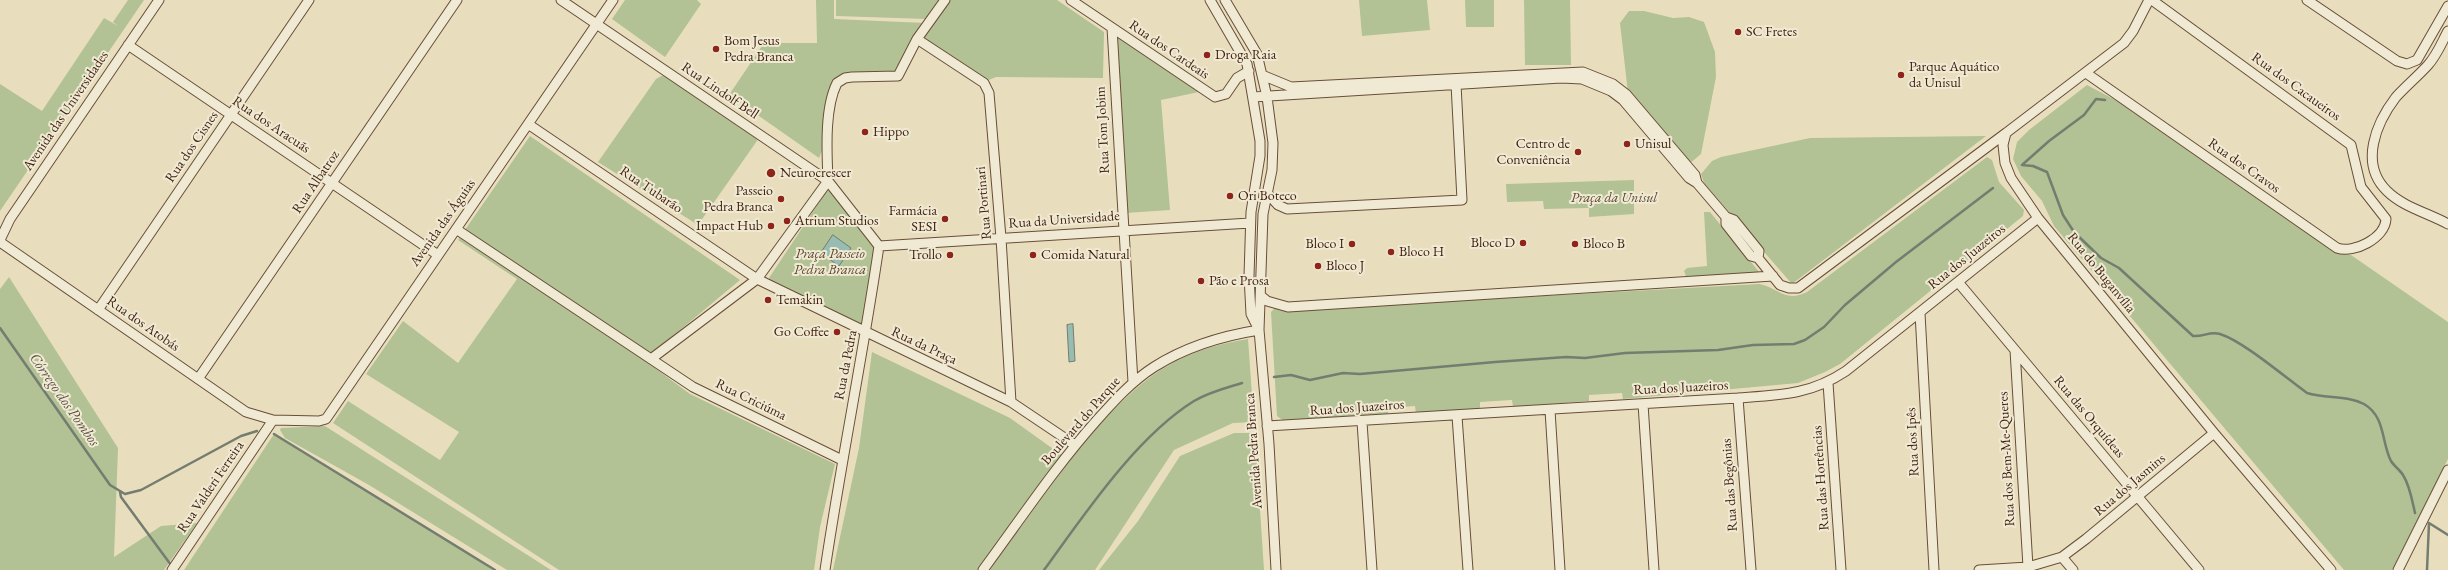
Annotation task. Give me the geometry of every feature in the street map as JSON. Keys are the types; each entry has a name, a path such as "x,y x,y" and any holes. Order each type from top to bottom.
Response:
{"street":[{"name":"Avenida das Universidades","path":"0,241 10,219 159,0"},
{"name":"Rua dos Cisnes","path":"98,310 310,0"},
{"name":"Rua Albatroz","path":"198,379 457,0"},
{"name":"Rua Lindolf Bell","path":"561,0 828,181"},
{"name":"Avenida das Águias","path":"273,420 320,421 326,419 613,0"},
{"path":"651,359 757,279 828,181 828,137 831,105 837,83 846,78 852,77 898,76 917,39 945,0"},
{"name":"Rua dos Cardeais","path":"1071,0 1215,96 1226,94 1238,78 1249,71"},
{"name":"Avenida Pedra Branca","path":"1210,0 1243,55 1249,71 1261,150 1250,223 1251,314 1259,330"},
{"name":"Avenida Pedra Branca","path":"1224,0 1252,45 1262,75 1267,97 1273,157 1261,244 1261,296 1259,330 1276,570"},
{"path":"1253,97 1561,78 1582,80 1598,85 1623,100 1689,178 1697,183 1726,217 1734,220 1759,252 1758,258 1780,285 1789,288 1798,288 2124,43 2133,31 2151,0"},
{"name":"Rua dos Cacaueiros","path":"2151,0 2351,145 2361,187 2384,215 2386,223"},
{"path":"2307,0 2397,61 2407,64 2417,60 2448,6"},
{"name":"Rua Tom Jobim","path":"1112,28 1133,382"},
{"path":"2448,31 2429,64 2397,97 2387,110 2379,124 2372,155 2374,170 2386,190 2407,204 2448,224"},
{"name":"Rua Portinari","path":"917,39 984,83 989,93 1001,238 1011,402"},
{"name":"Rua dos Aracuãs","path":"128,45 438,255"},
{"path":"1262,75 1280,84 1291,86 1583,72 1613,84 1626,94 1695,175 1697,183"},
{"name":"Rua dos Cravos","path":"2086,73 2338,248 2349,250 2371,240 2381,232 2386,223"},
{"path":"1267,193 1278,205 1287,209 1462,200 1456,84"},
{"name":"Rua Tubarão","path":"528,124 757,279"},
{"name":"Rua do Buganvília","path":"2006,133 2003,146 2004,163 2011,178 2038,218 2214,433 2331,570"},
{"path":"828,181 879,246"},
{"name":"Rua dos Juazeiros","path":"1267,426 1362,422 1796,394 1828,383 1846,372 2038,218"},
{"name":"Rua da Universidade","path":"879,246 1250,223"},
{"name":"Rua Criciúma","path":"456,229 693,387 842,460"},
{"name":"Rua dos Atobás","path":"0,241 246,412 273,420"},
{"name":"Rua da Pedra","path":"825,570 842,460 866,333 879,246"},
{"path":"1261,296 1278,305 1288,307 1773,276"},
{"name":"Rua da Praça","path":"757,279 1011,402 1075,445"},
{"name":"Rua das Orquídeas","path":"1958,282 2199,570"},
{"path":"1259,330 1268,310 1278,305"},
{"name":"Rua dos Ipês","path":"1920,312 1934,570"},
{"name":"Boulevard do Parque","path":"983,570 1075,445 1133,382 1153,367 1191,347 1223,336 1259,330"},
{"name":"Rua dos Bem-Me-Queres","path":"2015,350 2028,567"},
{"name":"Rua das Hortências","path":"1828,383 1842,570"},
{"name":"Rua das Begônias","path":"1738,398 1751,570"},
{"path":"1643,404 1654,570"},
{"path":"1550,410 1560,570"},
{"path":"1458,416 1468,570"},
{"name":"Rua Valderi Ferreira","path":"172,570 273,420"},
{"path":"1362,422 1372,570"},
{"name":"Rua dos Jasmins","path":"2062,557 2214,433"},
{"path":"2398,570 2448,470"},
{"path":"1979,570 2028,567 2062,557 2073,570"}],"green space":[{"path":"128,0 144,0 0,211 0,84 42,111 104,18 118,26 113,22"},
{"path":"625,0 697,0 701,4 665,57 612,19"},
{"path":"816,0 834,0 834,19 926,23 896,73 839,77 825,143 819,158 729,95 764,43 817,43"},
{"path":"836,0 939,0 927,19 836,16"},
{"path":"947,0 1057,0 1104,32 1103,78 996,77 984,82 919,39"},
{"path":"1359,0 1427,0 1430,30 1362,36"},
{"path":"1465,0 1494,0 1494,27 1466,27"},
{"path":"1524,0 1570,0 1571,65 1525,65"},
{"path":"1629,11 1644,11 1673,18 1689,17 1704,22 1715,52 1716,77 1701,154 1689,164 1628,93 1620,23"},
{"path":"1116,36 1199,92 1161,100 1170,210 1126,213"},
{"path":"665,74 759,138 698,225 598,162 656,79"},
{"path":"2087,85 2119,102 2335,252 2351,255 2448,322 2448,459 2392,570 2344,570 2054,226 2042,201 2021,176 2013,159 2017,142 2029,130"},
{"path":"530,136 740,280 644,360 690,394 835,464 820,527 814,570 559,570 333,423 348,401 440,460 459,432 366,374 403,321 458,363 517,279 458,240"},
{"path":"1986,136 1792,284 1704,183 1701,174 1712,161 1721,157 1810,138"},
{"path":"1987,157 1992,160 1999,182 2024,210 2023,216 1840,364 1798,383 1623,399 1622,393 1589,395 1589,401 1513,407 1512,400 1480,402 1480,409 1416,414 1415,406 1388,408 1388,416 1284,421 1277,416 1271,312 1275,308 1288,310 1759,284 1782,294 1793,296 1799,295 1807,292"},
{"name":"Praça da Unisul","path":"1634,180 1634,214 1589,217 1589,208 1544,209 1543,201 1507,202 1506,184"},
{"name":"Praça Passeio Pedra Branca","path":"830,190 875,247 865,328 771,282 769,278 826,192"},
{"path":"1704,212 1710,212 1760,273 1687,279 1684,271 1687,268 1707,266"},
{"path":"9,277 118,448 114,557 161,526 197,523 164,570 0,570 0,289"},
{"path":"1248,339 1254,422 1233,423 1174,450 1095,570 990,570 1045,493 1086,440 1130,394 1153,375 1186,356 1210,347"},
{"path":"872,352 1010,418 1063,456 978,570 833,570 859,448"},
{"path":"325,426 551,570 507,570 369,485 285,438 280,430 281,428"},
{"path":"1234,433 1255,433 1264,570 1099,570 1138,521 1180,456"},
{"path":"274,434 463,549 492,570 184,570"}],"water":[{"path":"833,235 851,248 839,266 821,253"},
{"path":"1073,324 1075,361 1069,362 1067,325"}],"waterway":[{"path":"2022,165 2049,141 2084,115 2096,99 2105,100"},
{"path":"2022,165 2033,166 2047,172 2063,215 2074,232 2101,258 2119,268 2193,336 2213,333 2220,334 2240,344 2264,360 2307,393 2351,399 2364,404 2371,409 2380,423 2391,461 2402,473 2405,479 2415,513"},
{"path":"1274,377 1291,375 1310,380 1343,373 1360,374 1566,357 1585,358 1625,353 1718,350 1753,345 1794,344 1805,340 1824,327 1845,305 1896,262 1993,188"},
{"name":"Córrego dos Pombos","path":"0,328 110,485 125,494 141,490 241,436 257,431"},
{"path":"1044,570 1112,478 1152,435 1173,416 1194,401 1242,383"},
{"path":"274,434 495,570"},
{"name":"Córrego dos Pombos","path":"120,492 121,497 171,565"},
{"path":"2427,570 2429,523 2448,535"}],"place":[{"name":"SC Fretes","path":"1738,32"},
{"name":"Bom Jesus Pedra Branca","path":"716,49"},
{"name":"Droga Raia","path":"1207,55"},
{"name":"Parque Aquático da Unisul","path":"1901,75"},
{"name":"Hippo","path":"865,132"},
{"name":"Unisul","path":"1627,144"},
{"name":"Centro de Conveniência","path":"1578,152"},
{"name":"Neurocrescer","path":"771,173"},
{"name":"Ori Boteco","path":"1230,196"},
{"name":"Passeio Pedra Branca","path":"781,199"},
{"name":"Farmácia SESI","path":"945,219"},
{"name":"Atrium Studios","path":"787,221"},
{"name":"Impact Hub","path":"771,226"},
{"name":"Bloco D","path":"1523,243"},
{"name":"Bloco I","path":"1352,244"},
{"name":"Bloco B","path":"1575,244"},
{"name":"Bloco H","path":"1391,252"},
{"name":"Trollo","path":"950,255"},
{"name":"Comida Natural","path":"1033,255"},
{"name":"Bloco J","path":"1318,266"},
{"name":"Pão e Prosa","path":"1201,281"},
{"name":"Temakin","path":"768,300"},
{"name":"Go Coffee","path":"837,332"}]}
